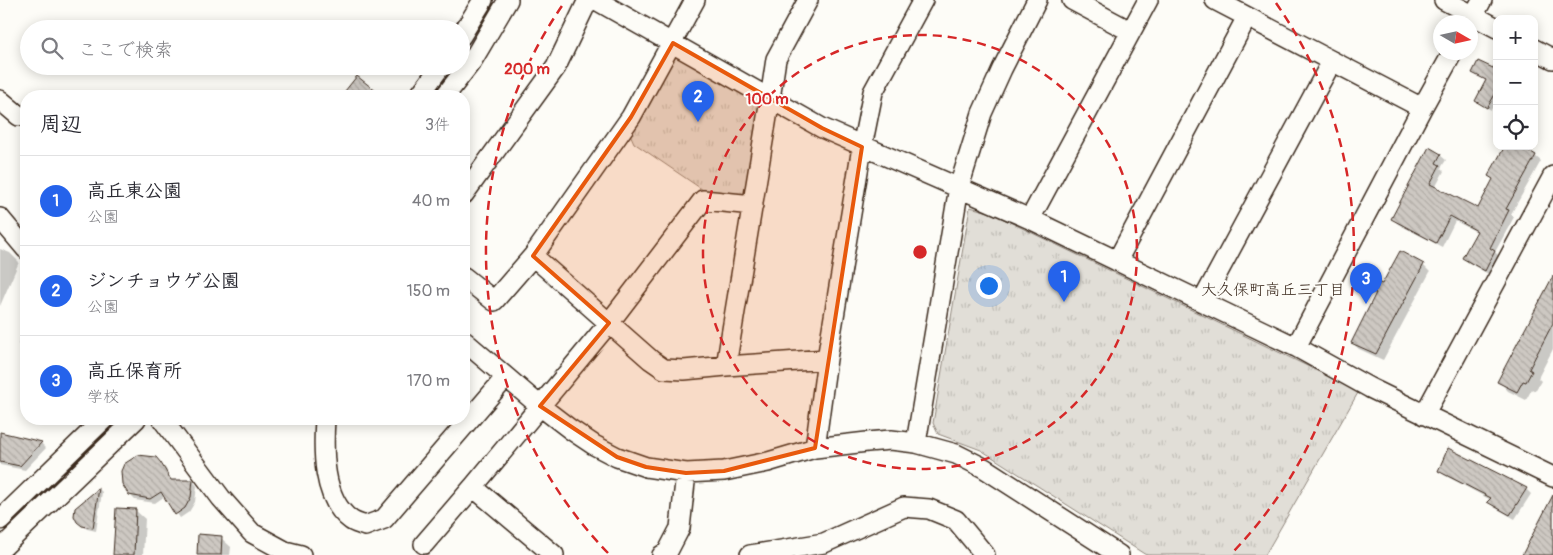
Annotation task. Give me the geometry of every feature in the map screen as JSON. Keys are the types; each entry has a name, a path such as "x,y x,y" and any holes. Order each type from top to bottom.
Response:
{"street":[{"path":"470,21 483,0"},
{"path":"470,64 508,0"},
{"path":"470,186 556,67 588,0"},
{"path":"596,0 822,128 1030,219 1296,347 1370,388 1553,477"},
{"path":"470,282 494,301 533,256 631,117 695,0"},
{"path":"726,366 776,59 808,0"},
{"path":"815,448 827,359 862,147 873,92 923,0"},
{"path":"916,443 959,187 982,113 1037,0"},
{"path":"1072,0 1130,31"},
{"path":"1030,219 1148,0"},
{"path":"1215,0 1422,108"},
{"path":"1444,0 1475,13 1493,25"},
{"path":"1117,261 1247,16"},
{"path":"1538,51 1553,59"},
{"path":"1296,347 1449,60"},
{"path":"1202,302 1332,61"},
{"path":"424,90 435,75"},
{"path":"450,90 461,75"},
{"path":"0,100 20,116"},
{"path":"1424,415 1553,176"},
{"path":"424,544 609,324 703,200 753,205"},
{"path":"0,218 20,242"},
{"path":"533,256 609,324 664,369 684,370 827,359"},
{"path":"470,346 570,429 616,457 646,467 686,473 724,472 768,462 815,448 891,440 916,443 956,454 984,468 1119,555"},
{"path":"470,407 506,377"},
{"path":"0,520 98,425"},
{"path":"0,550 130,425"},
{"path":"166,425 221,498 252,533 285,551 300,555"},
{"path":"324,425 323,442 327,477 337,505 352,520 366,526 384,519 456,425"},
{"path":"662,555 667,553 680,528 686,473"},
{"path":"473,486 554,555"},
{"path":"750,555 824,543 904,507 929,509 956,520 985,555"}],"highlighted area":[{"path":"673,43 822,128 862,147 815,448 724,471 686,473 646,467 617,457 540,406 609,323 533,256 631,117"}],"green space":[{"path":"673,55 679,56 759,101 760,111 749,195 743,201 709,194 634,143 630,134"},
{"path":"970,207 989,212 1359,391 1265,555 1146,555 981,450 938,434 933,423"}],"building":[{"path":"1478,61 1493,68 1493,98 1487,108 1475,101 1486,80 1472,73"},
{"path":"357,76 374,90 346,90"},
{"path":"1429,147 1441,154 1436,163 1440,165 1430,184 1478,208 1493,179 1488,176 1503,150 1528,150 1536,155 1506,209 1509,210 1490,248 1495,251 1485,271 1462,258 1477,231 1450,216 1436,243 1391,219"},
{"path":"1400,251 1424,264 1376,354 1351,343 1376,293 1354,282 1358,274 1382,284"},
{"path":"1553,276 1553,323 1529,369 1532,371 1526,382 1523,381 1517,392 1497,382"},
{"path":"0,432 42,442 20,466 0,462"},
{"path":"1448,448 1527,488 1510,515 1487,502 1491,498 1438,471"},
{"path":"138,455 156,457 171,480 193,480 191,497 185,508 175,515 161,492 150,499 129,495 122,484 121,471 124,464"},
{"path":"99,488 93,528 82,526 74,516 75,508"},
{"path":"1553,495 1553,555 1522,555"},
{"path":"116,508 136,509 134,555 113,555"},
{"path":"198,534 222,536 221,555 197,555"}],"place":[{"name":"ジンチョウゲ公園","path":"698,122"},
{"name":"高丘東公園","path":"1064,302"},
{"name":"高丘保育所","path":"1366,304"}],"district":[{"name":"大久保町高丘三丁目","path":"1273,290"}]}
